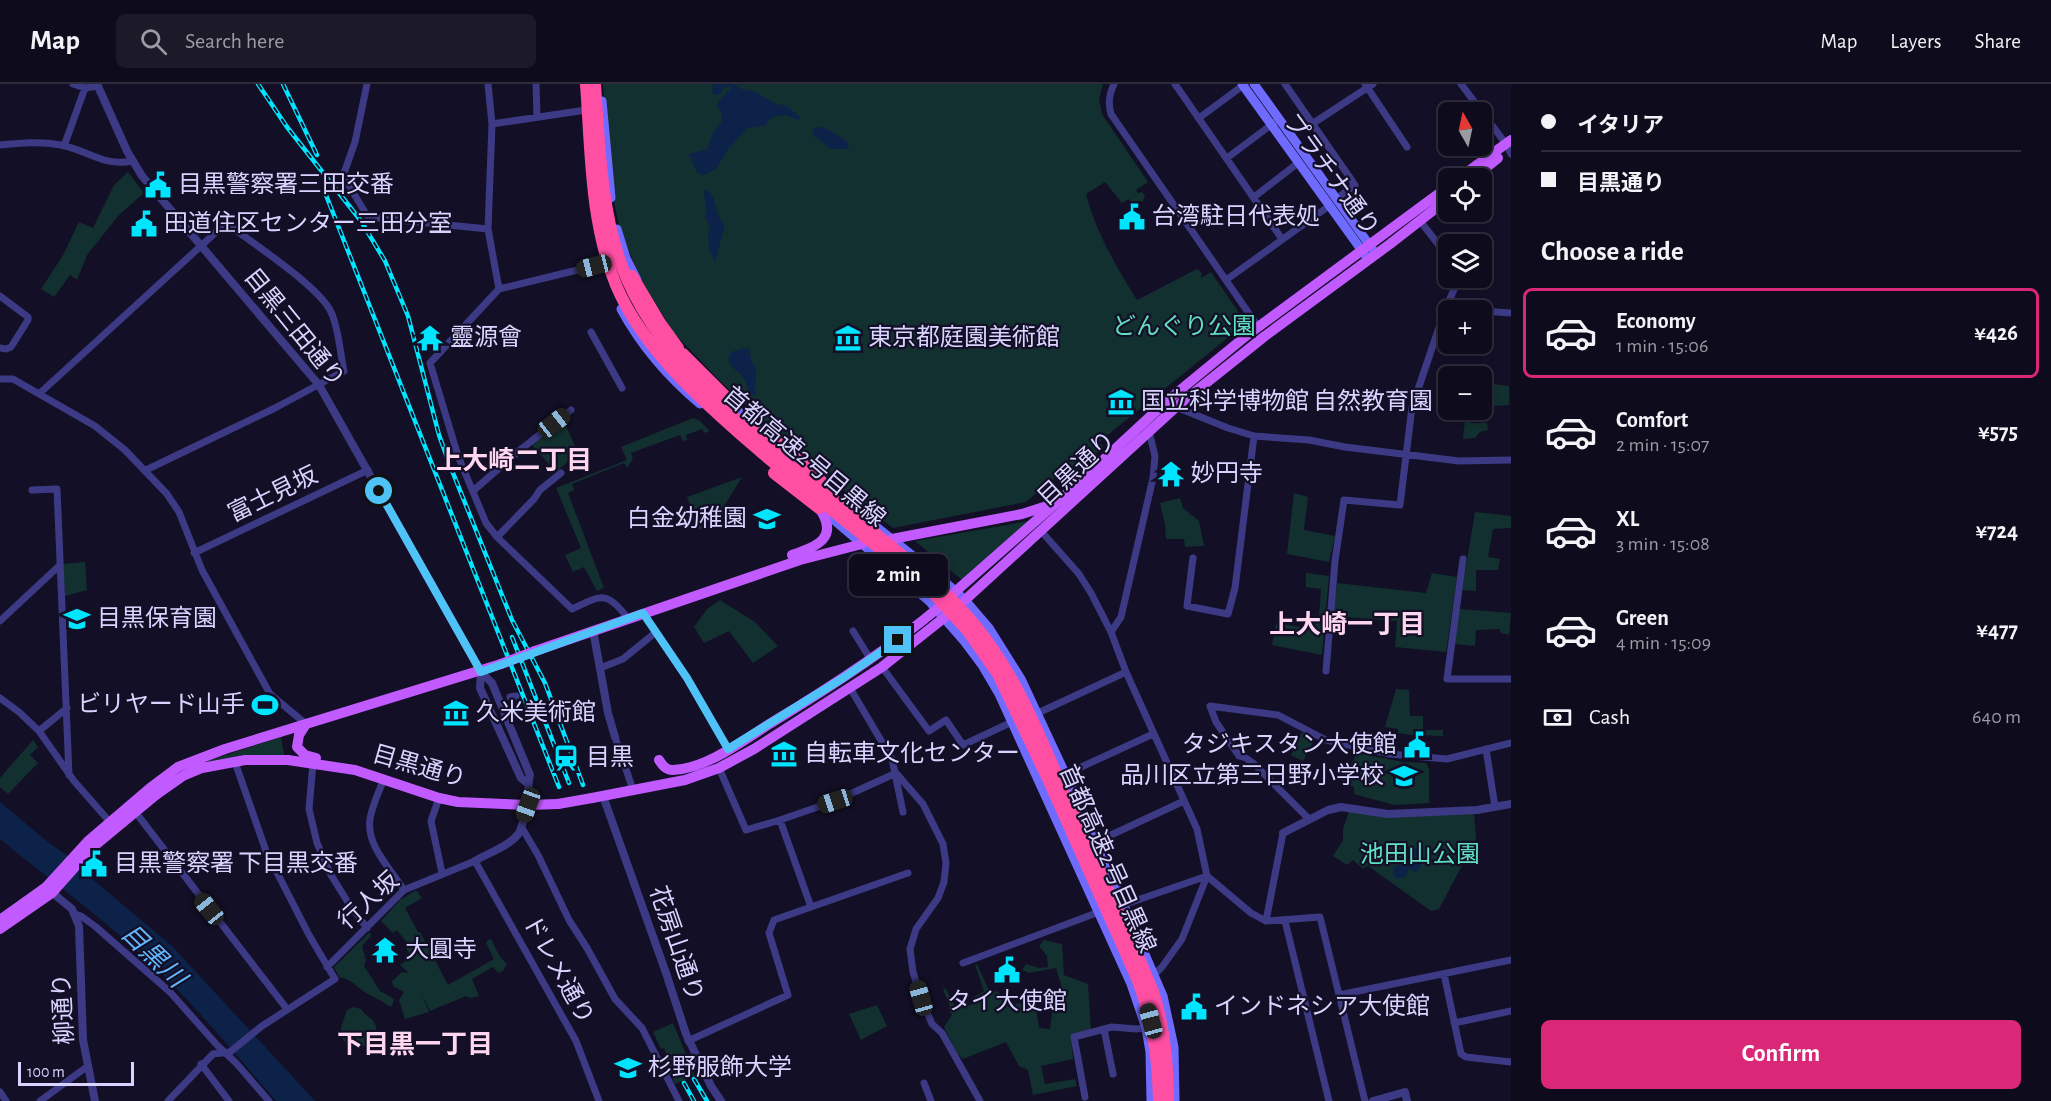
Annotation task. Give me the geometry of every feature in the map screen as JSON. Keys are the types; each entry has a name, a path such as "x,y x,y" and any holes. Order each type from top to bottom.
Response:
{"highway":[{"name":"首都高速2号目黒線","path":"585,84 595,199 610,250 647,317 675,355 699,382 745,426 940,587 992,646 1006,669 1030,717 1153,992 1161,1019 1166,1050 1168,1101"},
{"name":"首都高速2号目黒線","path":"595,84 610,250 616,285 637,323 660,354 693,390 784,471 933,593 984,652 1002,682 1026,731 1144,995 1154,1036 1159,1101"},
{"path":"610,250 678,348 739,410 825,485"},
{"path":"610,250 613,283 621,303 638,335 663,370 774,473 819,508"}],"main road":[{"path":"585,84 598,239 610,284 623,313 636,334 673,381 941,613 981,665 999,694 1131,984 1146,1028 1150,1052 1151,1101"},
{"path":"600,84 611,206 618,234 626,258 643,292 688,360 768,440 956,591 982,620 1021,679 1066,774 1163,996 1174,1047 1175,1101"},
{"name":"プラチナ通り","path":"1254,84 1298,163 1332,202"},
{"name":"プラチナ通り","path":"1244,85 1275,122 1368,252"},
{"path":"1475,168 1509,147"},
{"path":"1485,168 1509,147"},
{"name":"目黒通り","path":"956,591 1072,489 1160,407 1368,252 1438,195"},
{"name":"目黒通り","path":"1368,252 1420,221 1438,207"},
{"name":"目黒通り","path":"965,600 1261,331"},
{"name":"目黒通り","path":"892,538 1022,514 1054,503 1072,489"},
{"path":"748,577 788,557 815,547 823,541 827,535 827,525 825,516 819,508"},
{"name":"目黒通り","path":"76,860 103,838 168,774 188,763 306,724 481,672 593,630 748,577 833,550 862,544"},
{"path":"659,760 665,768 674,770 709,760 871,660 941,613"},
{"name":"目黒通り","path":"0,929 52,887 109,821 183,776 202,768 235,762 274,759 313,763 384,779 439,798 470,803 528,805 558,804 685,780 719,768 754,749 850,688 882,667 941,613"},
{"path":"306,724 299,735 297,747 305,755 320,759 330,765"},
{"name":"目黒通り","path":"0,920 52,887"}],"street":[{"path":"74,84 85,88 97,85"},
{"path":"367,84 355,142 343,176 368,217 488,229"},
{"path":"488,84 492,124 488,229 499,289"},
{"path":"536,84 537,117"},
{"path":"1114,84 1108,105 1112,114 1261,331"},
{"path":"1175,84 1282,239"},
{"path":"1226,280 1355,185 1285,84"},
{"path":"1461,84 1509,147"},
{"name":"目黒三田通り","path":"97,85 132,161 154,191 319,385 481,672 480,688 521,778 527,783 528,805"},
{"path":"1199,118 1244,85"},
{"path":"1312,124 1368,85 1407,147"},
{"path":"64,146 85,88"},
{"path":"492,124 586,110"},
{"path":"1227,158 1275,122"},
{"path":"0,145 44,142 64,146 113,164 132,161"},
{"path":"1254,196 1298,163"},
{"path":"1420,221 1438,244"},
{"path":"40,393 226,223 324,300 332,314 344,371 146,470"},
{"path":"594,266 499,289 430,363 458,456 486,523 497,537 572,609 599,597 608,598 622,610 628,619"},
{"path":"0,296 28,317 11,347 6,350 0,348"},
{"path":"1492,312 1511,313"},
{"path":"1326,671 1335,561 1344,500 1400,505 1412,407 1438,331"},
{"path":"591,333 622,388"},
{"path":"0,379 13,379 95,426 146,470 180,512 194,554 270,694 306,724"},
{"path":"1176,407 1254,436 1309,440 1345,447 1459,460 1511,460"},
{"path":"473,491 571,410"},
{"path":"1111,632 1120,617 1153,478 1155,456 1149,431"},
{"path":"1193,558 1187,606 1228,614 1235,588 1254,436"},
{"name":"富士見坂","path":"194,554 368,470"},
{"path":"497,537 540,490 561,472"},
{"path":"32,490 57,489 69,775"},
{"path":"1041,531 1079,574 1091,593 1111,632 1126,672 1201,841 1207,876 1182,939 1154,975"},
{"path":"1464,560 1447,679 1511,679"},
{"path":"0,621 60,565"},
{"path":"643,613 687,678 728,749"},
{"path":"593,630 608,713 633,790"},
{"path":"853,631 871,660"},
{"path":"600,668 623,658 656,632"},
{"path":"882,667 929,731 946,720 963,745 1012,722"},
{"path":"1038,713 1126,672"},
{"path":"850,688 892,759 903,812"},
{"path":"0,698 39,731 69,775 109,821"},
{"path":"1309,819 1253,763 1239,756 1216,722 1210,706 1278,715 1326,740 1390,754 1447,759 1511,743"},
{"path":"39,731 67,708"},
{"path":"1066,774 1153,734"},
{"path":"1486,749 1495,807"},
{"path":"168,1101 213,1054 227,1051 335,979 266,851 235,762"},
{"path":"313,763 309,809 317,843 331,875 367,928"},
{"path":"719,768 746,830 835,801 896,773"},
{"path":"896,773 923,804 943,844 945,863 944,882 938,898 916,929 910,949 914,972 921,998 932,1024 942,1033 980,1101"},
{"path":"384,779 370,819 370,831 374,844 404,890"},
{"name":"花房山通り","path":"598,797 688,1041 721,1101"},
{"path":"439,798 431,821 442,873"},
{"path":"1096,842 1184,801"},
{"path":"1266,921 1283,833 1309,819 1341,807 1388,814 1477,810 1511,804"},
{"path":"475,861 518,835 528,805"},
{"path":"132,808 287,1009"},
{"path":"780,820 811,907"},
{"path":"522,828 538,855 569,920 615,999 642,1028 679,1101"},
{"name":"行人坂","path":"327,967 404,890 475,861"},
{"name":"ドレメ通り","path":"475,861 576,1041 599,1101"},
{"path":"688,1041 788,995 769,933 774,920 908,873"},
{"path":"1123,905 1207,876"},
{"path":"1207,876 1251,913 1266,921 1320,917 1365,1101"},
{"path":"52,887 75,914 96,927 170,992 217,1046 227,1051 268,1101"},
{"path":"963,963 1099,912"},
{"name":"柳通り","path":"75,914 80,944 83,1040 95,1101"},
{"path":"1285,921 1329,1101"},
{"path":"1339,995 1511,960"},
{"path":"1444,974 1461,1054 1466,1057 1511,1062"},
{"path":"1454,1023 1511,1011"},
{"path":"1085,1097 1074,1037 1112,1027 1146,1028"},
{"path":"1104,1029 1113,1074"},
{"path":"201,1064 229,1101"},
{"path":"40,1101 88,1066"},
{"path":"924,1083 931,1101"},
{"path":"0,1092 6,1101"},
{"path":"1372,1101 1405,1092 1407,1101"}],"green space":[{"name":"どんぐり公園","path":"603,84 1103,84 1099,99 1102,114 1148,182 1136,190 1145,195 1143,201 1138,204 1131,204 1129,199 1122,203 1105,182 1086,194 1101,236 1122,275 1137,300 1197,269 1202,273 1201,278 1211,272 1246,323 1099,442 1103,447 1073,475 1067,468 1026,502 893,528 799,456 716,377 674,333 642,282 620,230 612,192"},
{"path":"128,172 144,193 119,215 87,255 77,280 70,275 54,297 41,289 63,255 79,222 93,228 114,185"},
{"path":"1492,384 1509,386 1509,405 1492,406"},
{"path":"693,418 699,420 710,431 704,433 702,429 686,435 687,440 683,441 680,435 631,453 633,459 627,468 624,463 572,484 574,490 568,493 604,588 597,591 584,567 573,572 565,555 581,548 556,488 627,460 621,447"},
{"path":"563,419 578,453 556,472 532,445"},
{"path":"1465,420 1471,420 1471,423 1487,423 1488,430 1480,432 1475,438 1463,439"},
{"path":"742,477 713,524 699,530 687,497"},
{"path":"1294,493 1308,497 1304,530 1335,536 1329,562 1287,554"},
{"path":"1180,498 1183,508 1199,521 1204,546 1185,547 1184,539 1166,539 1160,503"},
{"path":"1475,512 1511,516 1511,528 1493,529 1488,557 1500,559 1498,570 1476,570 1476,591 1462,590"},
{"path":"1035,520 962,580 915,541"},
{"path":"85,562 87,590 65,596 63,564"},
{"path":"1306,573 1329,576 1322,655 1272,645 1276,623 1306,628 1308,615 1319,616 1321,589 1306,587"},
{"path":"1432,573 1457,577 1446,652 1395,647 1397,621 1333,616 1337,583 1426,593"},
{"path":"720,600 755,622 778,646 753,663 729,631 704,643 694,627 707,609"},
{"path":"1459,609 1511,613 1509,635 1501,633 1499,629 1476,630 1475,646 1454,644"},
{"path":"1396,689 1409,690 1410,716 1423,716 1423,730 1443,730 1443,736 1398,733 1398,729 1385,727"},
{"path":"1302,732 1315,738 1303,761 1291,755"},
{"path":"281,737 284,755 244,755 195,765"},
{"path":"33,740 38,747 30,755 38,763 8,794 0,787 0,778"},
{"path":"1357,753 1403,762 1426,763 1429,769 1429,803 1394,805 1354,794 1354,787 1341,783"},
{"name":"池田山公園","path":"1349,812 1395,816 1474,813 1476,839 1439,909 1431,911 1368,866 1363,869 1353,860 1347,865 1333,856 1343,840 1343,829"},
{"path":"416,890 422,898 405,908 448,985 494,959 486,943 488,940 491,939 500,957 507,964 503,971 498,973 493,967 472,979 479,996 470,998 466,996 430,1011 422,994 429,1012 405,1019 399,1000 404,992 393,986 392,981 402,972 409,973 400,965 407,960 409,953 405,946 408,944 397,930 393,933 381,921 400,900"},
{"path":"370,932 371,936 362,946 366,960 364,966 380,991 394,999 392,1006 366,993 349,980 339,977 334,967"},
{"path":"1044,940 1062,944 1064,975 1088,984 1091,1029 1071,1036 1073,1059 1041,1066 1045,1084 1075,1079 1077,1086 1033,1095 1028,1070 1019,1066 1006,1042 963,1059 957,1053 944,1027 952,1015 943,989 946,989 954,1005 958,1004 959,1008 976,1003 974,997 984,991 975,965 977,964 990,993 998,991 1007,1005 1035,1002 1039,1028 1050,1029 1052,1013 1065,1012 1064,995 1056,968 1029,973 1022,970 1026,964 1039,968 1048,967 1047,956 1039,946"},
{"path":"877,1005 887,1026 861,1040 849,1014"},
{"path":"354,1007 361,1009 376,1027 373,1041 361,1047 348,1045 341,1033 347,1010"},
{"path":"673,1023 695,1076 675,1084 664,1058 667,1056 664,1048 661,1049 653,1032"}],"water":[{"path":"713,84 733,84 741,89 756,92 776,104 787,106 801,118 798,120 789,116 776,116 765,126 748,128 728,149 717,168 704,175 699,174 689,154 708,149 712,135 722,119 717,106 720,99 732,88 731,86 723,88 721,94 714,95"},
{"path":"823,127 846,140 848,149 830,149 814,137 812,131 814,128"},
{"path":"705,189 713,197 718,215 725,225 715,262 709,245 710,228 705,216 707,209"},
{"path":"743,348 749,349 752,363 756,367 755,396 750,392 744,379 731,366 729,360 731,352"},
{"name":"目黒川","path":"0,802 75,861 84,872 173,947 315,1101 276,1101 173,985 102,921 0,839"},
{"path":"1415,849 1419,850 1422,861 1420,868 1416,872 1408,869 1406,876 1396,879 1393,874 1394,867 1404,864 1407,858 1405,853"}],"railway":[{"path":"258,84 287,127 361,221 385,261 408,316 439,435 449,463 512,620 545,683 583,785"},
{"path":"283,84 317,155"},
{"path":"324,190 559,787"},
{"path":"512,637 569,783"},
{"path":"694,1079 707,1101"},
{"path":"684,1083 694,1101"}],"place":[{"name":"目黒警察署三田交番","path":"158,185"},
{"name":"台湾駐日代表処","path":"1132,217"},
{"name":"田道住区センター三田分室","path":"144,224"},
{"name":"靈源會","path":"430,338"},
{"name":"東京都庭園美術館","path":"848,338"},
{"name":"国立科学博物館 自然教育園","path":"1121,402"},
{"name":"妙円寺","path":"1171,474"},
{"name":"白金幼稚園","path":"767,519"},
{"name":"目黒保育園","path":"77,619"},
{"name":"ビリヤード山手","path":"265,705"},
{"name":"久米美術館","path":"456,713"},
{"name":"タジキスタン大使館","path":"1417,745"},
{"name":"自転車文化センター","path":"784,754"},
{"name":"目黒","path":"566,758"},
{"name":"品川区立第三日野小学校","path":"1404,776"},
{"name":"目黒警察署 下目黒交番","path":"94,864"},
{"name":"大圓寺","path":"385,950"},
{"name":"タイ大使館","path":"1007,970"},
{"name":"インドネシア大使館","path":"1194,1007"},
{"name":"杉野服飾大学","path":"628,1068"}],"district":[{"name":"上大崎二丁目","path":"514,461"},
{"name":"上大崎一丁目","path":"1347,625"},
{"name":"下目黒一丁目","path":"415,1045"}],"route":[{"path":"379,491 481,672 643,613 687,678 728,749 843,678 898,640"}]}
